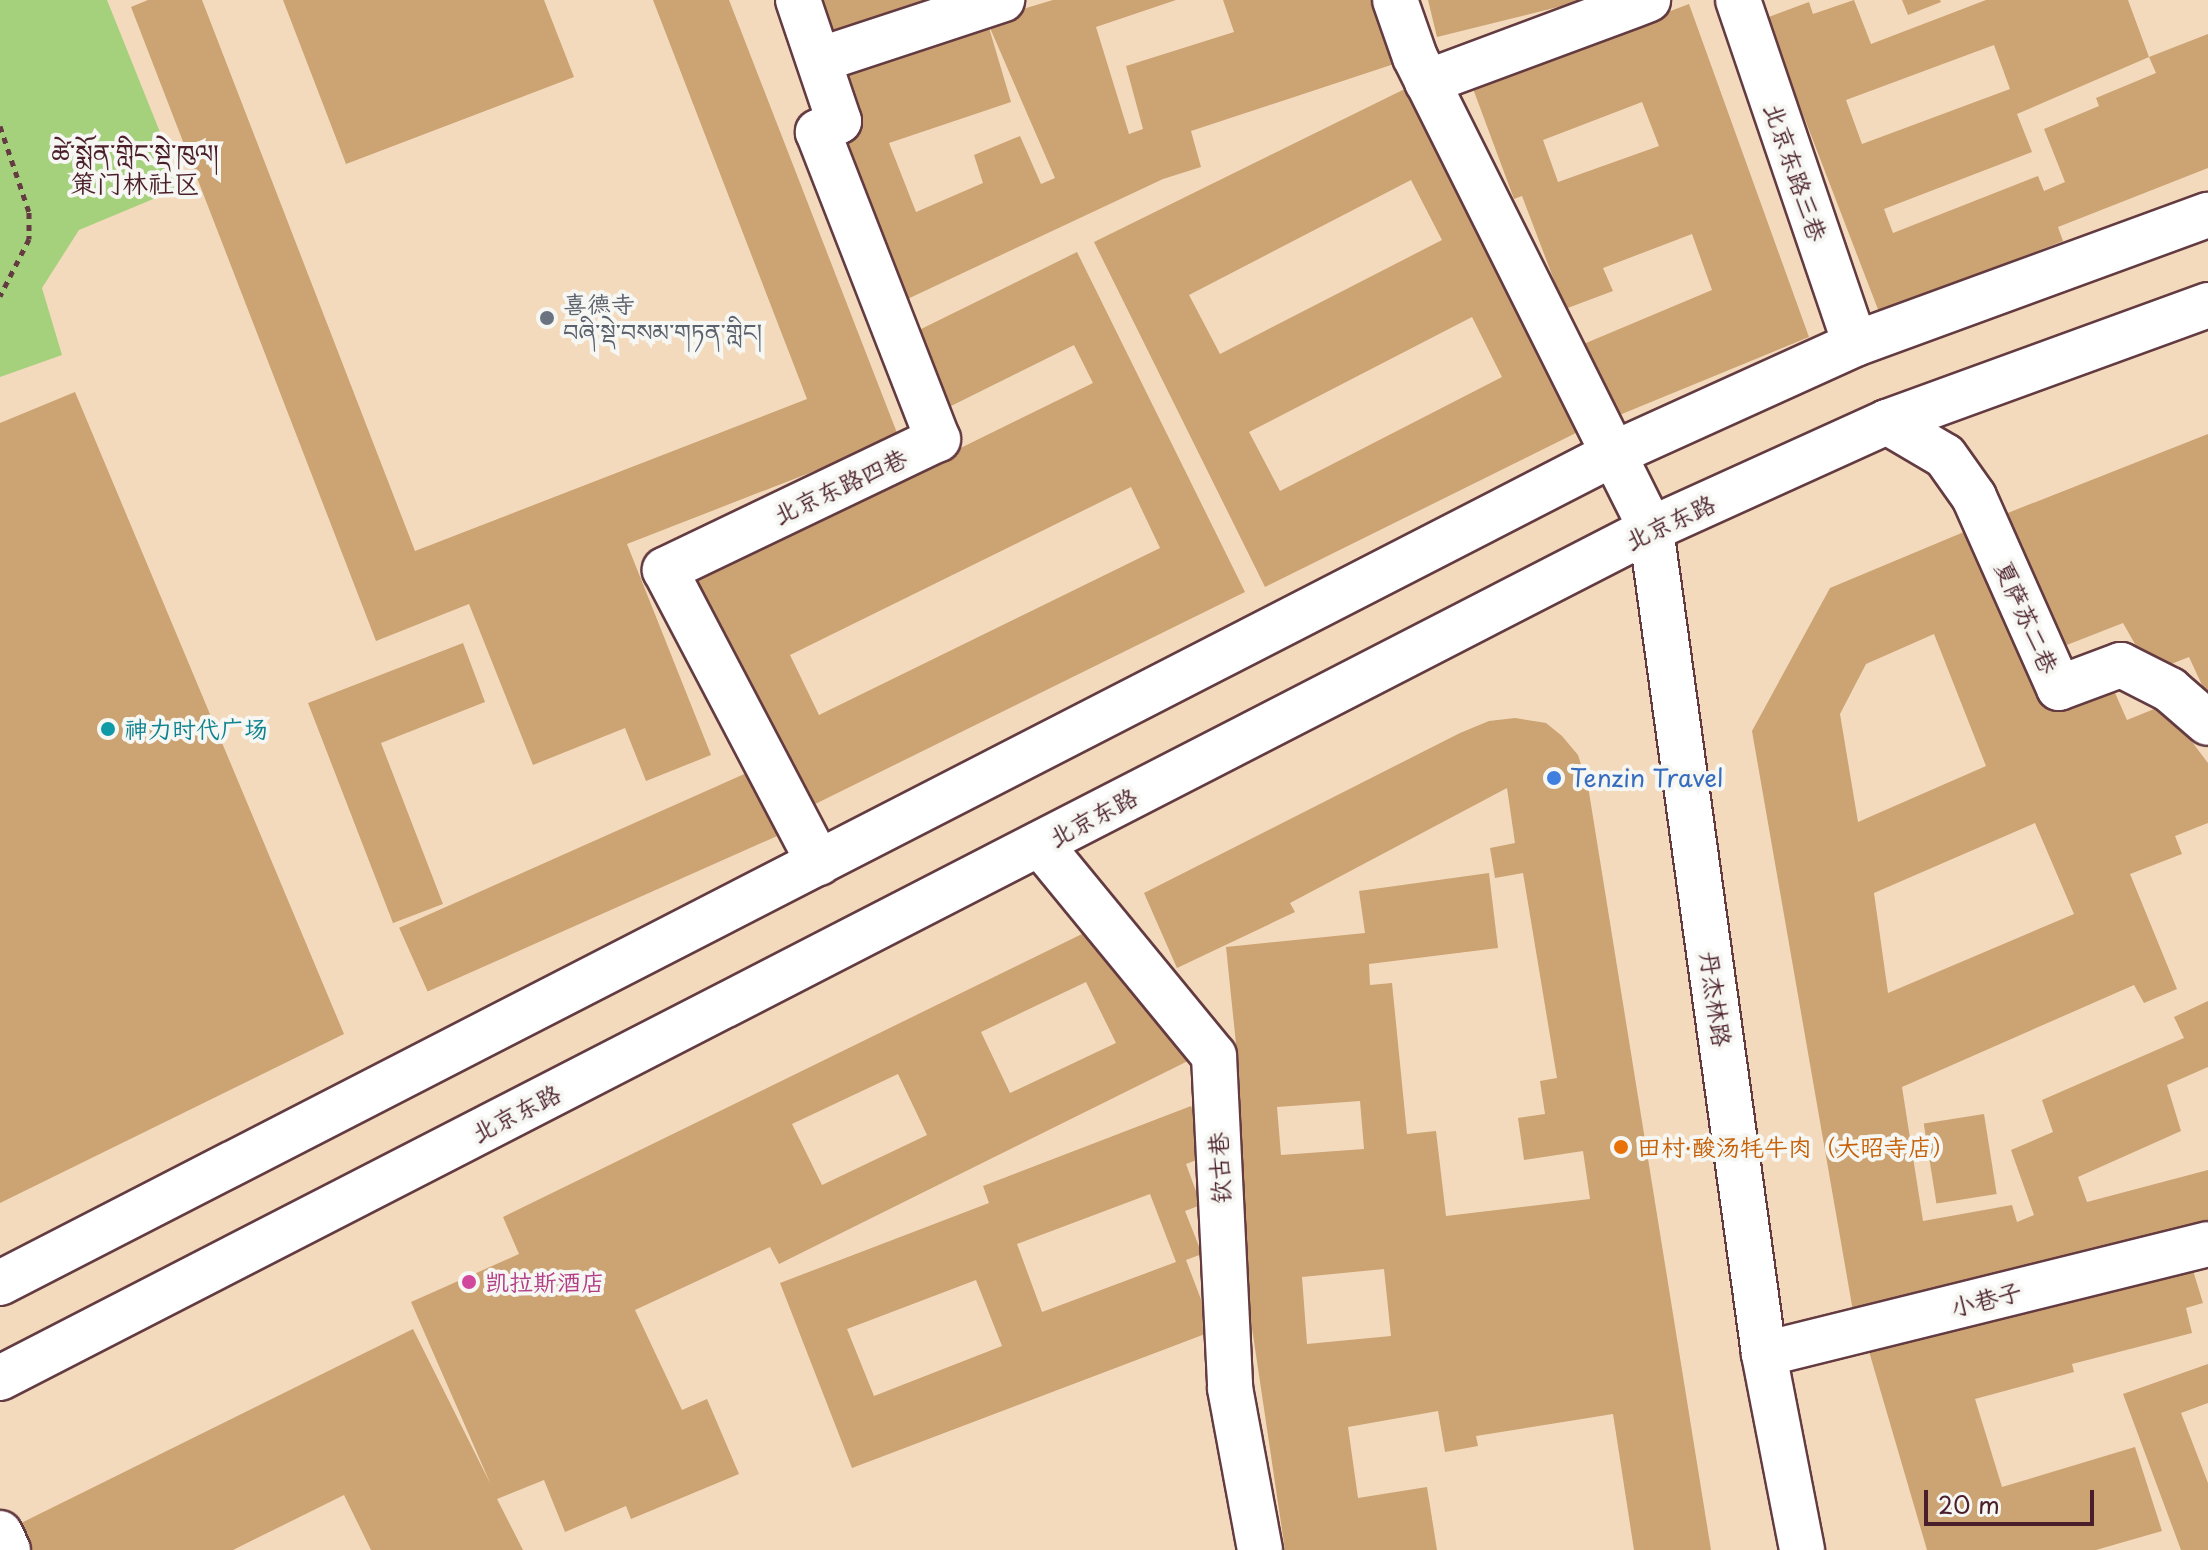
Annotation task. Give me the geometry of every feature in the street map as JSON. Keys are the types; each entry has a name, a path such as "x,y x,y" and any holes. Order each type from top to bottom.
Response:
{"street":[{"path":"798,0 819,60 1002,0"},
{"name":"丹杰林路","path":"1395,0 1427,82 1651,529 1764,1354 1802,1550"},
{"path":"1427,82 1648,0"},
{"name":"北京东路三巷","path":"1738,0 1855,344"},
{"name":"北京东路四巷","path":"819,60 839,121 818,132 938,439 665,570 819,863"},
{"path":"0,1283 1615,453 1855,344 2208,215"},
{"name":"北京东路","path":"0,1378 1651,529 1887,422 2208,305"},
{"name":"夏萨苏二巷","path":"1887,422 1945,456 1974,497 2059,688 2121,665 2170,690 2208,723"},
{"name":"钦古巷","path":"1040,844 1214,1056 1230,1388 1260,1550"},
{"name":"小巷子","path":"1764,1354 2208,1244"},
{"path":"0,1533 8,1550"}],"path":[{"path":"0,126 29,212 29,239 0,296"}],"green space":[{"path":"0,0 107,0 182,187 79,230 42,288 62,355 0,377"}],"building":[{"path":"148,0 202,0 415,551 807,399 653,0 729,0 899,438 627,544 711,755 646,781 625,728 533,765 469,604 376,641 131,7"},
{"path":"283,0 544,0 574,77 346,164"},
{"path":"820,0 950,0 833,39"},
{"path":"1053,0 1176,0 1096,27 1129,134 1143,129 1126,66 1234,32 1223,0 1374,0 1394,64 1191,131 1201,167 1163,179 899,303 837,136 832,65","holes":["987,21 1055,178 1041,184 1020,136 974,155 983,183 916,212 889,143 1011,102"]},
{"path":"1428,0 1582,0 1582,1 1437,37"},
{"path":"1854,0 1871,44 1986,0 2128,0 2149,57 2208,34 2208,168 2058,227 2063,241 1879,312 1766,18 1809,2 1813,14","holes":["1994,45 2010,89 1862,144 1846,100","2149,57 2156,73 2096,98 2099,106 2044,129 2065,182 2044,191 2038,176 1893,233 1884,209 2032,152 2017,114"]},
{"path":"1902,0 1940,0 1941,2 1908,15"},
{"path":"1689,4 1809,337 1600,423 1567,351 1712,290 1692,234 1603,268 1613,291 1565,309 1522,196 1514,199 1472,86","holes":["1642,102 1659,146 1558,182 1543,140"]},
{"path":"1421,81 1592,425 1265,587 1094,242","holes":["1411,180 1442,240 1220,354 1189,295","1472,317 1502,377 1280,491 1249,432"]},
{"path":"1077,252 1245,592 797,813 684,584 1093,383 1074,345 947,408 911,334","holes":["1131,487 1160,548 819,715 790,655"]},
{"name":"神力时代广场","path":"75,392 344,1034 0,1203 0,423"},
{"path":"2208,434 2208,698 2189,657 2151,672 2123,623 2054,650 2000,516"},
{"path":"1971,529 2052,710 2112,686 2127,720 2164,705 2208,763 2208,823 2175,836 2182,854 2130,874 2177,989 2144,1003 2134,985 1902,1087 1923,1221 2012,1205 2017,1222 2034,1215 2011,1150 2053,1132 2042,1100 2184,1038 2174,1017 2208,1001 2208,1067 2167,1085 2181,1131 2078,1177 2087,1202 2208,1170 2208,1229 1854,1317 1752,731 1830,588","holes":["1934,634 1986,766 1858,822 1840,714 1866,664","2035,823 2074,914 1888,993 1874,893"]},
{"path":"463,643 485,702 381,743 443,904 393,923 308,703"},
{"path":"1515,718 1546,723 1578,755 1588,786 1711,1550 1634,1550 1613,1414 1476,1436 1478,1446 1445,1452 1438,1411 1348,1427 1358,1498 1427,1487 1437,1550 1285,1550 1249,1308 1239,1073 1226,947 1365,933 1359,891 1489,873 1498,948 1369,964 1370,985 1392,983 1407,1134 1436,1131 1446,1216 1590,1199 1583,1151 1524,1160 1518,1118 1545,1114 1540,1081 1557,1078 1523,873 1495,878 1490,848 1515,843 1507,788 1290,903 1295,912 1177,968 1144,893 1489,721","holes":["1360,1101 1364,1149 1281,1155 1277,1107","1384,1269 1391,1336 1307,1344 1302,1277"]},
{"path":"760,767 788,831 428,992 399,928"},
{"path":"1127,912 1198,1056 779,1264 770,1247 635,1310 682,1410 707,1399 739,1474 631,1519 626,1506 565,1532 544,1480 497,1499 523,1550 371,1550 344,1495 233,1550 17,1550 7,1530 413,1329 491,1485 411,1302 519,1254 503,1217","holes":["1086,982 1116,1043 1010,1093 981,1032","898,1074 927,1135 822,1185 792,1124"]},
{"path":"1191,1106 1210,1155 1186,1164 1201,1205 1185,1211 1202,1254 1186,1260 1213,1331 852,1468 780,1283 989,1203 983,1186","holes":["1150,1194 1176,1262 1042,1312 1017,1244","976,1280 1002,1346 874,1396 847,1329"]},
{"path":"1984,1114 1997,1194 1936,1204 1924,1124"},
{"path":"2191,1264 2203,1303 2186,1308 2192,1333 2072,1364 2074,1372 1975,1399 2002,1487 2135,1447 2162,1531 2096,1550 1927,1550 1868,1348"},
{"path":"2208,1364 2208,1403 2181,1413 2208,1483 2208,1550 2181,1550 2123,1394"}],"place":[{"name":"喜德寺 བཞི་སྡེ་བསམ་གཏན་གླིང།","path":"547,318"},
{"name":"神力时代广场","path":"108,729"},
{"name":"Tenzin Travel","path":"1554,778"},
{"name":"田村·酸汤牦牛肉（大昭寺店）","path":"1621,1147"},
{"name":"凯拉斯酒店","path":"469,1282"}],"district":[{"name":"ཚེ་སྨོན་གླིང་སྡེ་ཁུལ། 策门林社区","path":"135,168"}]}
